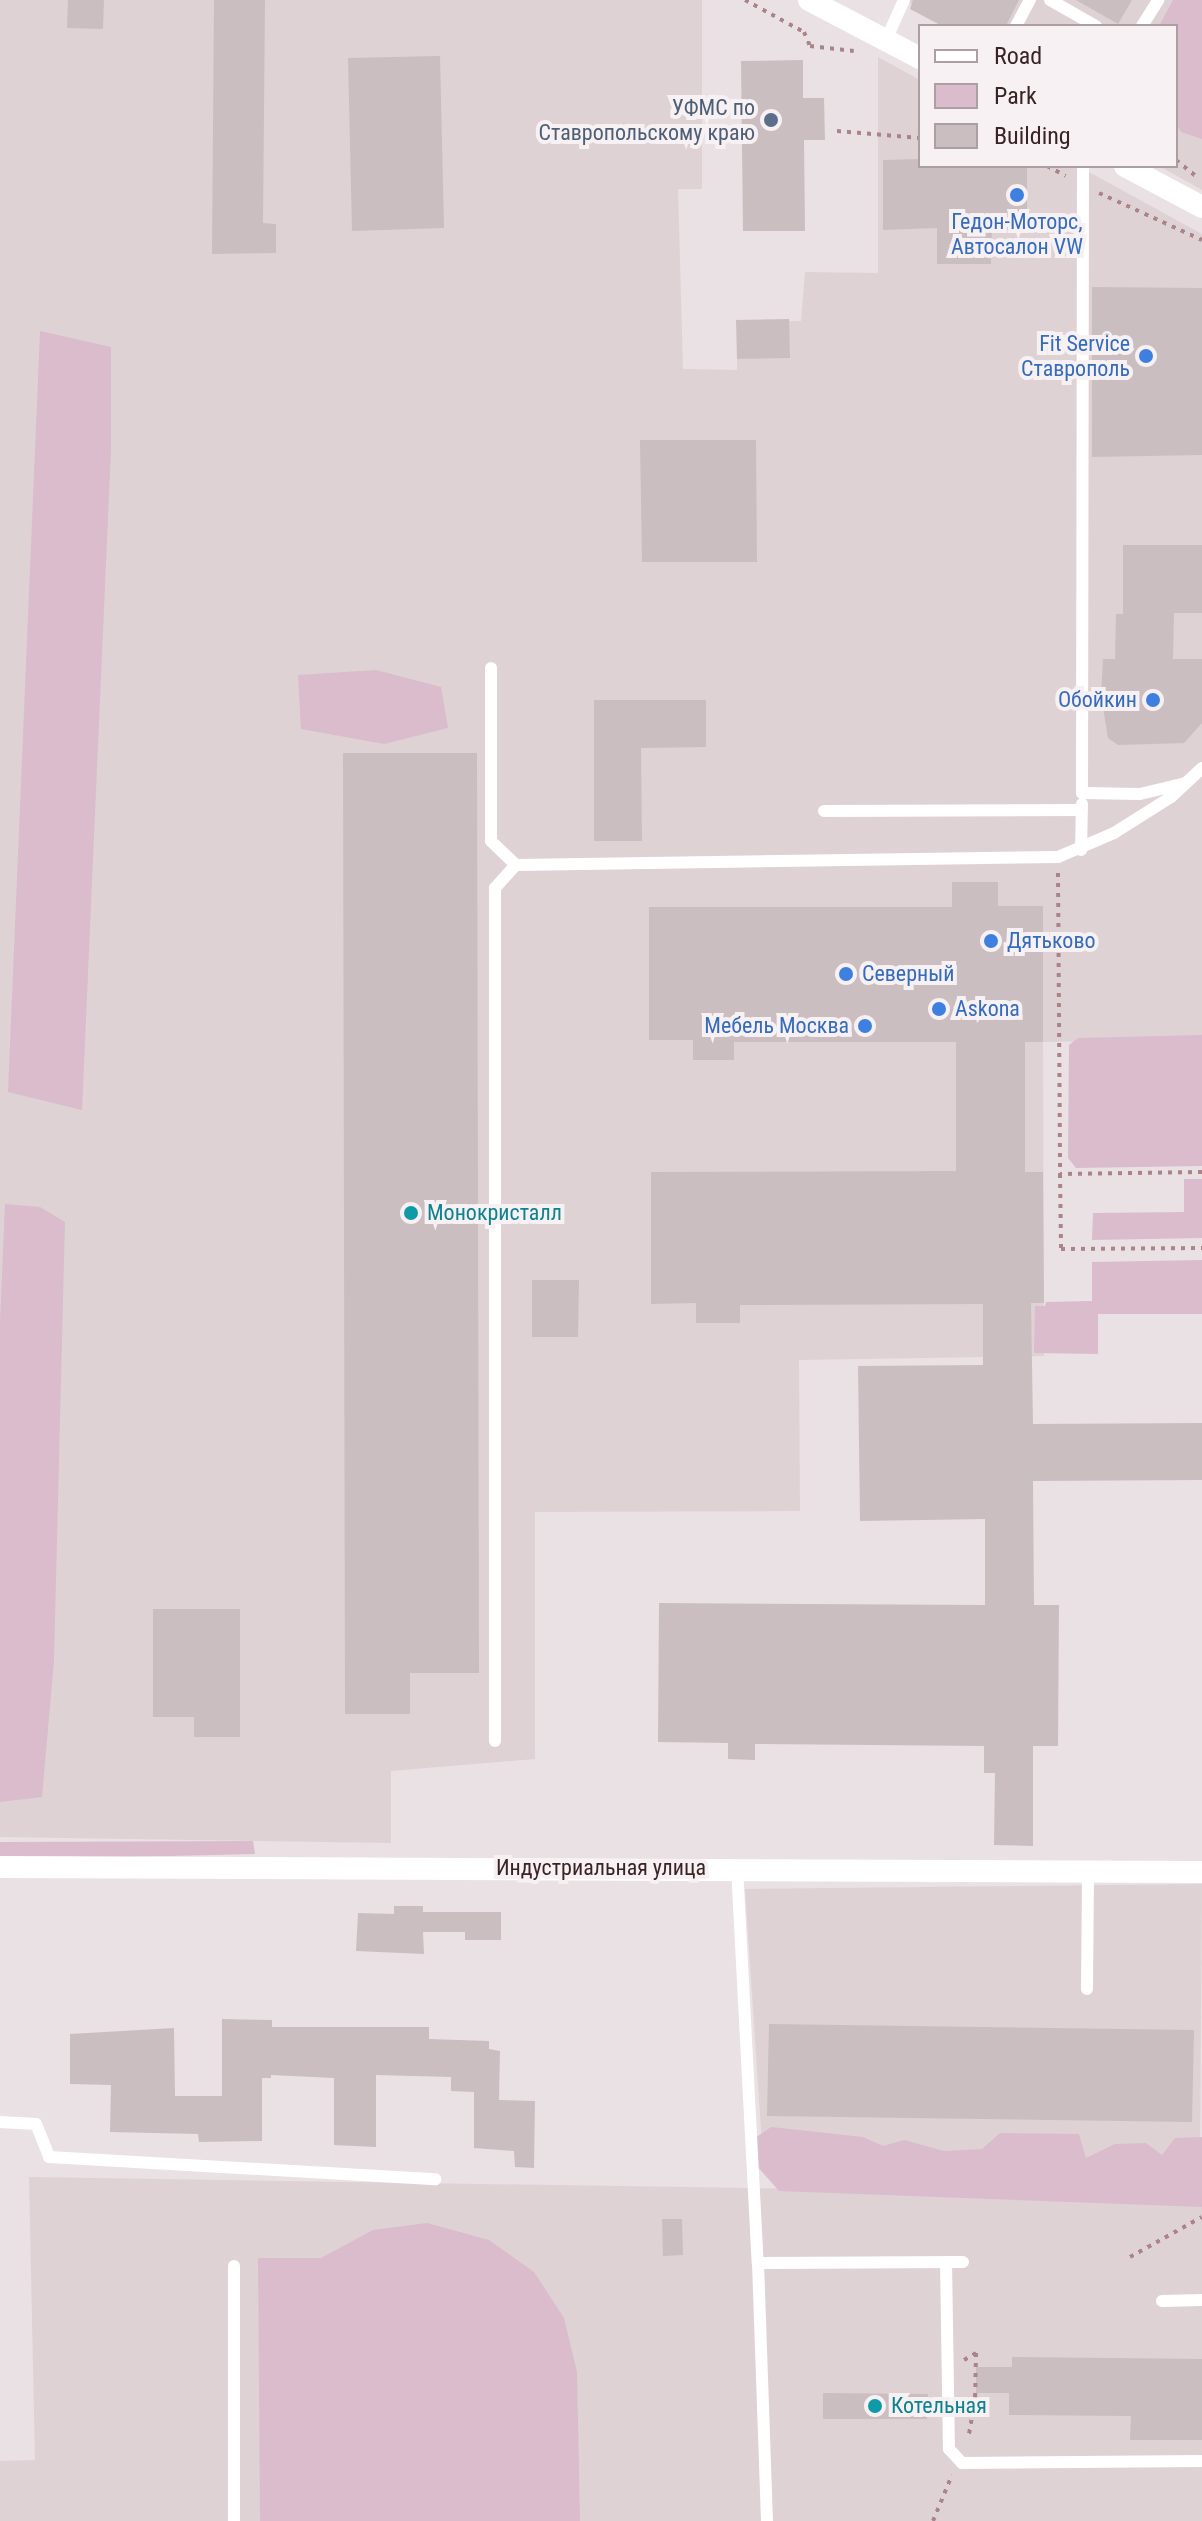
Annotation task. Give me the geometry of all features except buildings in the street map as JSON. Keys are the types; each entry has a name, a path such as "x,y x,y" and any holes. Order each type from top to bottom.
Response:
{"street":[{"path":"809,0 918,57"},
{"path":"1131,168 1202,207"},
{"name":"Индустриальная улица","path":"0,1867 1202,1872"}],"lane":[{"path":"886,40 904,0"},
{"path":"1017,24 1030,0"},
{"path":"1050,0 1092,24"},
{"path":"1143,24 1158,0"},
{"path":"1081,850 1083,168"},
{"path":"491,668 491,841 516,865 1058,857 1081,850 1125,826 1202,768"},
{"path":"1082,793 1140,794 1186,783"},
{"path":"824,811 1081,810"},
{"path":"495,1741 495,888 516,865"},
{"path":"737,1868 758,2263 767,2521"},
{"path":"1087,1989 1088,1871"},
{"path":"0,2122 36,2124 49,2157 435,2179"},
{"path":"946,2262 949,2449 962,2463 1202,2461"},
{"path":"758,2263 963,2262"},
{"path":"234,2266 234,2521"},
{"path":"1162,2301 1202,2300"}],"path":[{"path":"745,0 804,32 810,46 865,52"},
{"path":"837,131 918,138"},
{"path":"1178,162 1202,180"},
{"path":"1051,168 1202,240"},
{"path":"1058,857 1061,1249 1202,1248"},
{"path":"1060,1174 1202,1172"},
{"path":"1130,2257 1202,2217"}],"shaded area":[{"path":"0,0 702,0 702,189 678,189 683,369 737,370 737,321 801,321 805,272 878,273 878,57 918,79 918,168 1082,168 1202,234 1202,1039 1043,1042 1044,1356 799,1360 800,1511 535,1512 535,1759 391,1771 391,1843 0,1837"},
{"path":"904,0 1202,0 1202,190 1163,168 1178,168 1178,24 948,24"},
{"path":"1202,1884 1200,2163 763,2160 745,1889"},
{"path":"29,2177 1202,2195 1202,2521 0,2521 0,2461 35,2460"}],"green space":[{"path":"1173,0 1202,0 1202,139 1181,132 1178,127 1178,24 1160,24"},
{"path":"40,331 111,347 111,449 82,1110 8,1092"},
{"path":"376,670 441,687 448,728 384,744 301,729 298,675"},
{"path":"1202,1035 1202,1166 1076,1168 1068,1158 1069,1045 1078,1038"},
{"path":"1184,1179 1202,1179 1202,1238 1092,1240 1093,1213 1184,1212"},
{"path":"5,1204 40,1207 65,1222 54,1660 42,1797 0,1802 0,1322"},
{"path":"1202,1260 1202,1314 1098,1314 1098,1354 1034,1353 1035,1306 1045,1306 1046,1302 1092,1301 1092,1262"},
{"path":"253,1841 255,1854 0,1860 0,1842"},
{"path":"771,2127 863,2137 883,2146 904,2140 944,2151 982,2149 1000,2133 1079,2134 1086,2158 1115,2144 1146,2143 1162,2155 1175,2138 1202,2137 1202,2207 779,2191 756,2165 755,2138"},
{"path":"427,2223 489,2240 534,2272 564,2318 577,2372 580,2521 260,2521 258,2258 321,2258 373,2230"}],"place":[{"name":"УФМС по Ставропольскому краю","path":"771,120"},
{"name":"Гедон-Моторс, Автосалон VW","path":"1017,195"},
{"name":"Fit Service Ставрополь","path":"1146,356"},
{"name":"Обойкин","path":"1153,700"},
{"name":"Дятьково","path":"991,941"},
{"name":"Северный","path":"846,974"},
{"name":"Askona","path":"939,1009"},
{"name":"Мебель Москва","path":"865,1026"},
{"name":"Монокристалл","path":"411,1213"},
{"name":"Котельная","path":"875,2406"}]}
